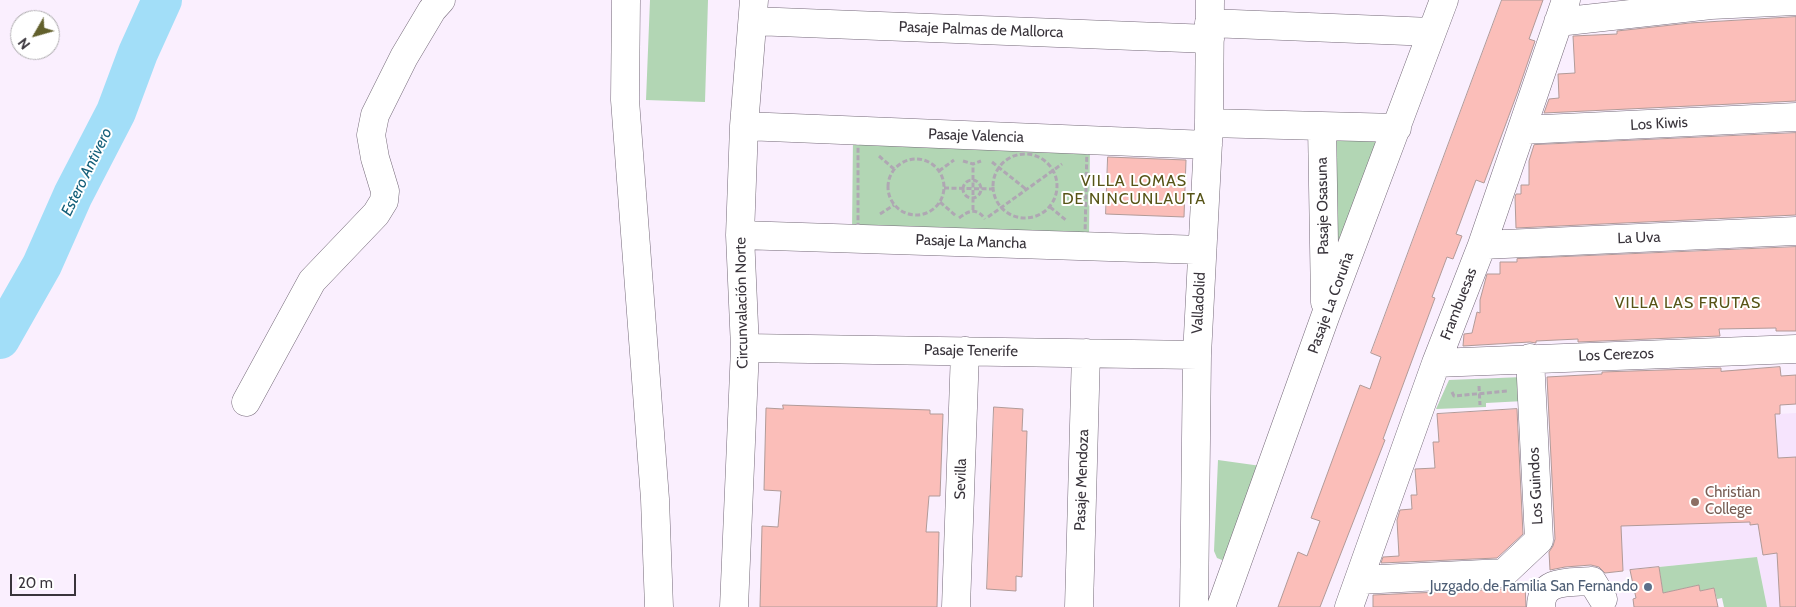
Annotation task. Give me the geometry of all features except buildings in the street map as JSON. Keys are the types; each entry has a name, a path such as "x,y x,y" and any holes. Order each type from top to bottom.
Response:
{"street":[{"path":"246,402 312,281 376,214 384,201 385,191 371,136 375,115 404,57 432,10 441,0"},
{"path":"626,0 625,100 655,499 659,607"},
{"name":"Pasaje La Coruña","path":"1221,607 1325,317 1444,0"},
{"path":"1562,11 1711,2 1796,1"},
{"name":"Pasaje Palmas de Mallorca","path":"753,11 1209,21 1432,32"},
{"name":"Circunvalación Norte","path":"734,607 745,348 740,235 744,126 753,11"},
{"name":"Frambuesas","path":"1349,607 1436,363 1482,245 1562,11"},
{"name":"Valladolid","path":"1194,607 1197,355 1209,134 1209,21"},
{"name":"Los Kiwis","path":"1522,130 1796,117"},
{"name":"Pasaje Valencia","path":"744,126 1209,134 1322,126 1397,128"},
{"name":"Pasaje Osasuna","path":"1322,126 1325,317"},
{"name":"La Uva","path":"1482,245 1796,232"},
{"name":"Pasaje La Mancha","path":"740,235 1202,250"},
{"name":"Pasaje Tenerife","path":"745,348 1197,355"},
{"name":"Los Cerezos","path":"1436,363 1796,349"},
{"name":"Sevilla","path":"956,607 965,351"},
{"name":"Pasaje Mendoza","path":"1079,607 1086,353"},
{"name":"Los Guindos","path":"1359,580 1504,573 1539,540 1530,358"},
{"path":"1541,607 1542,594 1549,587 1559,584 1592,582 1603,599"}],"path":[{"path":"858,138 1087,146 1084,235 858,230 858,138"},
{"path":"1080,151 1087,146"},
{"path":"1021,154 1039,157 1047,163 1053,170 1057,189 1055,199 1050,207 1042,214 1021,218 1011,214 1002,207 994,189 994,180 1000,168 1012,157 1021,154"},
{"path":"986,158 1027,190"},
{"path":"912,159 923,159 933,164 940,171 943,179 944,188 940,202 924,214 914,215 904,212 894,205 888,188 889,178 894,169 902,162 912,159"},
{"path":"978,225 1067,161"},
{"path":"973,164 973,210"},
{"path":"973,180 978,182 981,189 980,193 969,197 964,193 963,188 965,183 973,180"},
{"path":"944,188 994,189"},
{"path":"940,202 965,224"},
{"path":"959,219 964,214 973,210 978,212 985,220"}],"shaded area":[{"name":"Christian College","path":"1796,413 1796,607 1767,607 1757,557 1599,573 1594,493 1741,416"}],"green space":[{"path":"650,0 708,0 705,102 646,100"},
{"path":"853,136 1090,144 1089,237 852,232"},
{"path":"1335,140 1379,140 1342,239 1338,239"},
{"path":"1523,377 1524,401 1486,403 1486,407 1436,409 1449,380"},
{"path":"1218,460 1261,466 1227,558 1222,560 1217,558 1214,551"},
{"path":"1757,557 1767,607 1724,607 1722,598 1717,599 1714,588 1700,591 1699,585 1663,593 1659,567"}],"waterway":[{"name":"Estero Antivero","path":"0,339 42,265 73,195 116,112 138,53 162,0"}],"place":[{"name":"Christian College","path":"1695,502"},
{"name":"Juzgado de Familia San Fernando","path":"1648,587"}],"district":[{"name":"VILLA LOMAS DE NINCUNLAUTA","path":"1134,190"},
{"name":"VILLA LAS FRUTAS","path":"1688,303"}]}
